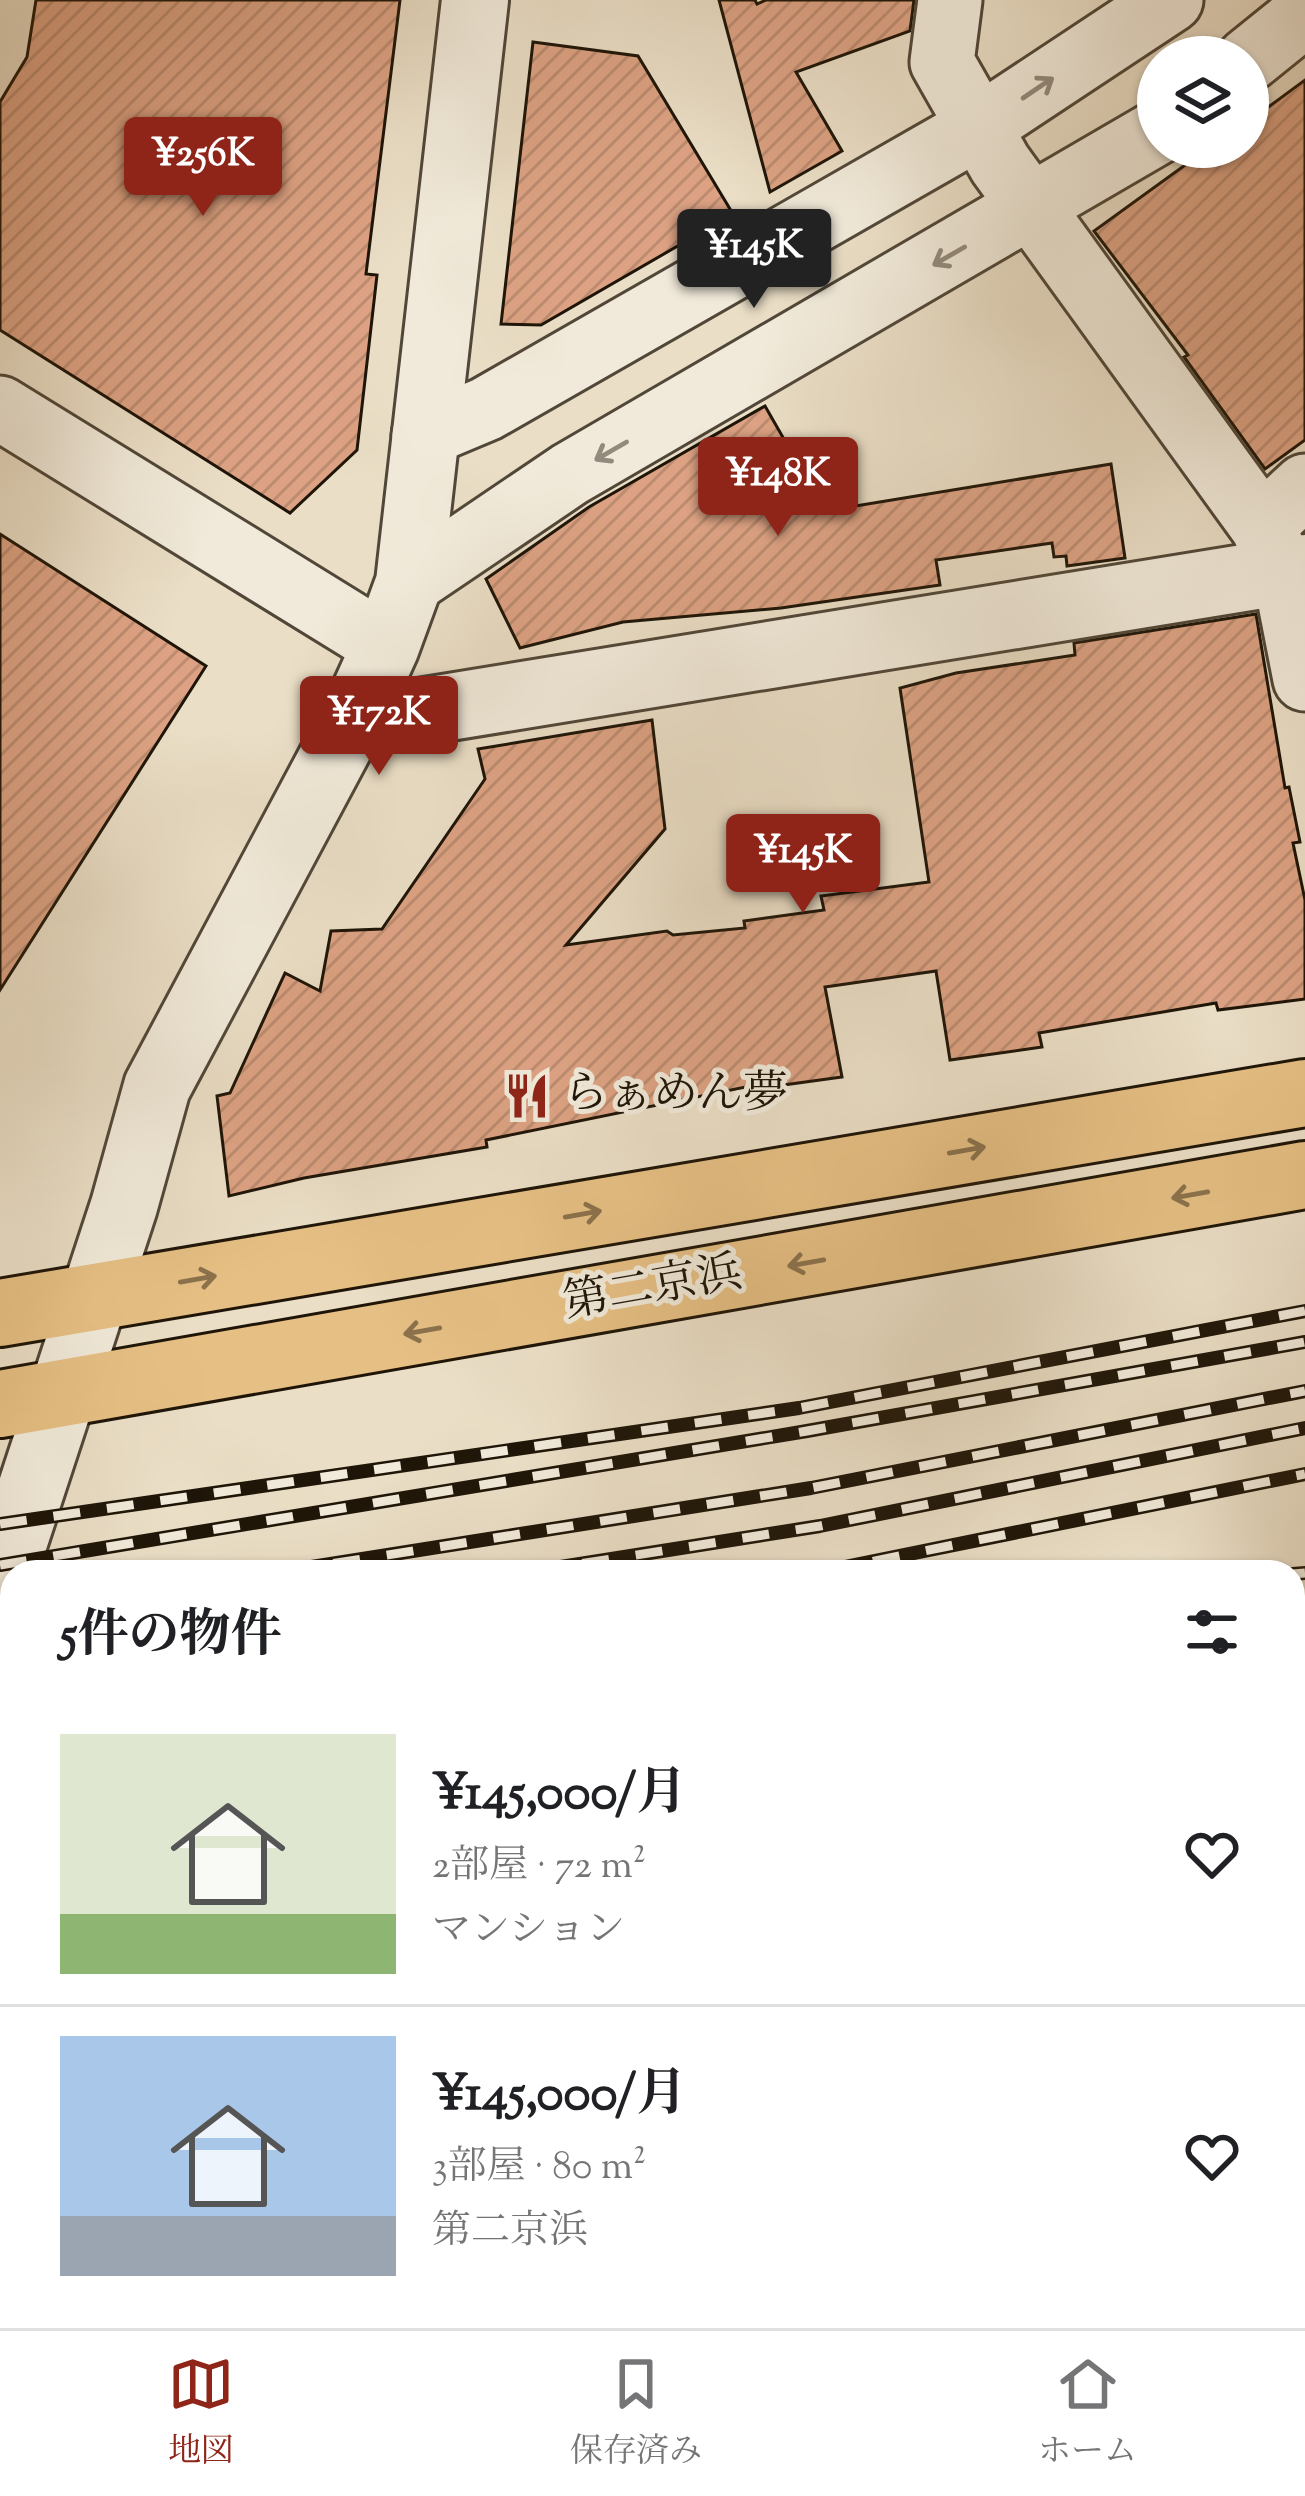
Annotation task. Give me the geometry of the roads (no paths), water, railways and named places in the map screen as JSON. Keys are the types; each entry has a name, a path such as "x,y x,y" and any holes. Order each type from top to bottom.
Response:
{"highway":[{"name":"第二京浜","path":"0,1312 1305,1093"},
{"name":"第二京浜","path":"30,1399 1305,1175"}],"street":[{"path":"4,1560 30,1399 91,1297 124,1206 157,1087 351,723 409,583 475,0"},
{"path":"950,0 942,62 979,128 1033,208 1289,538 1305,679"},
{"path":"424,435 486,410 979,128 1171,0"},
{"path":"1269,43 1305,14"},
{"path":"409,583 570,474 1137,145"},
{"path":"0,408 386,646"},
{"path":"351,723 1289,538"}],"railway":[{"path":"0,1524 799,1408 1305,1311"},
{"path":"30,1560 807,1431 1305,1342"},
{"path":"356,1560 811,1488 1305,1391"},
{"path":"605,1560 820,1526 1305,1428"},
{"path":"879,1560 1305,1474"}],"place":[{"name":"らぁめん夢","path":"527,1096"}]}
